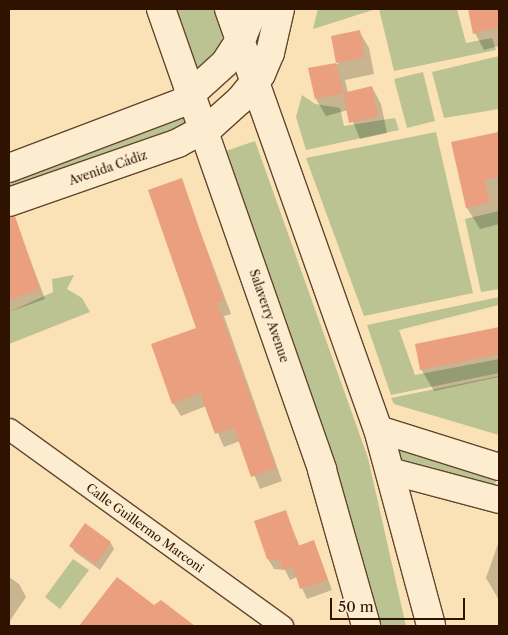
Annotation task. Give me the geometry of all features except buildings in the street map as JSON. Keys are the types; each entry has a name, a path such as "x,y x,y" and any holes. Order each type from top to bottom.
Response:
{"main road":[{"name":"Salaverry Avenue","path":"161,9 193,95 322,470 366,626"},
{"path":"229,9 378,429 431,626"},
{"path":"9,168 165,111 193,95 218,71 240,41 254,9"},
{"name":"Avenida Cádiz","path":"9,202 178,143 205,130 232,109 255,82 268,59 280,9"}],"street":[{"name":"Calle Guillermo Marconi","path":"9,429 282,626"},
{"path":"378,429 499,467"},
{"path":"390,471 499,500"}],"green space":[{"path":"173,9 217,9 225,30 219,47 195,70"},
{"path":"318,9 376,9 313,29"},
{"path":"379,9 457,9 466,43 492,38 496,50 394,71"},
{"path":"499,56 499,109 444,118 432,72"},
{"path":"423,72 435,121 407,128 394,79"},
{"path":"302,95 315,104 340,108 344,126 395,118 399,130 306,150 296,117"},
{"path":"181,118 189,122 191,128 9,192 9,180"},
{"path":"436,132 473,293 364,316 306,158"},
{"path":"255,141 368,458 406,626 375,626 330,471 226,151"},
{"path":"499,211 499,289 481,292 465,219"},
{"path":"74,275 67,289 82,298 90,312 9,344 9,312 53,292 52,279"},
{"path":"499,297 499,305 399,330 415,375 499,359 499,373 391,395 367,325"},
{"path":"499,376 499,435 394,404 391,398"},
{"path":"397,447 497,478 492,492 403,464"},
{"path":"73,559 89,570 60,609 45,597"}]}
